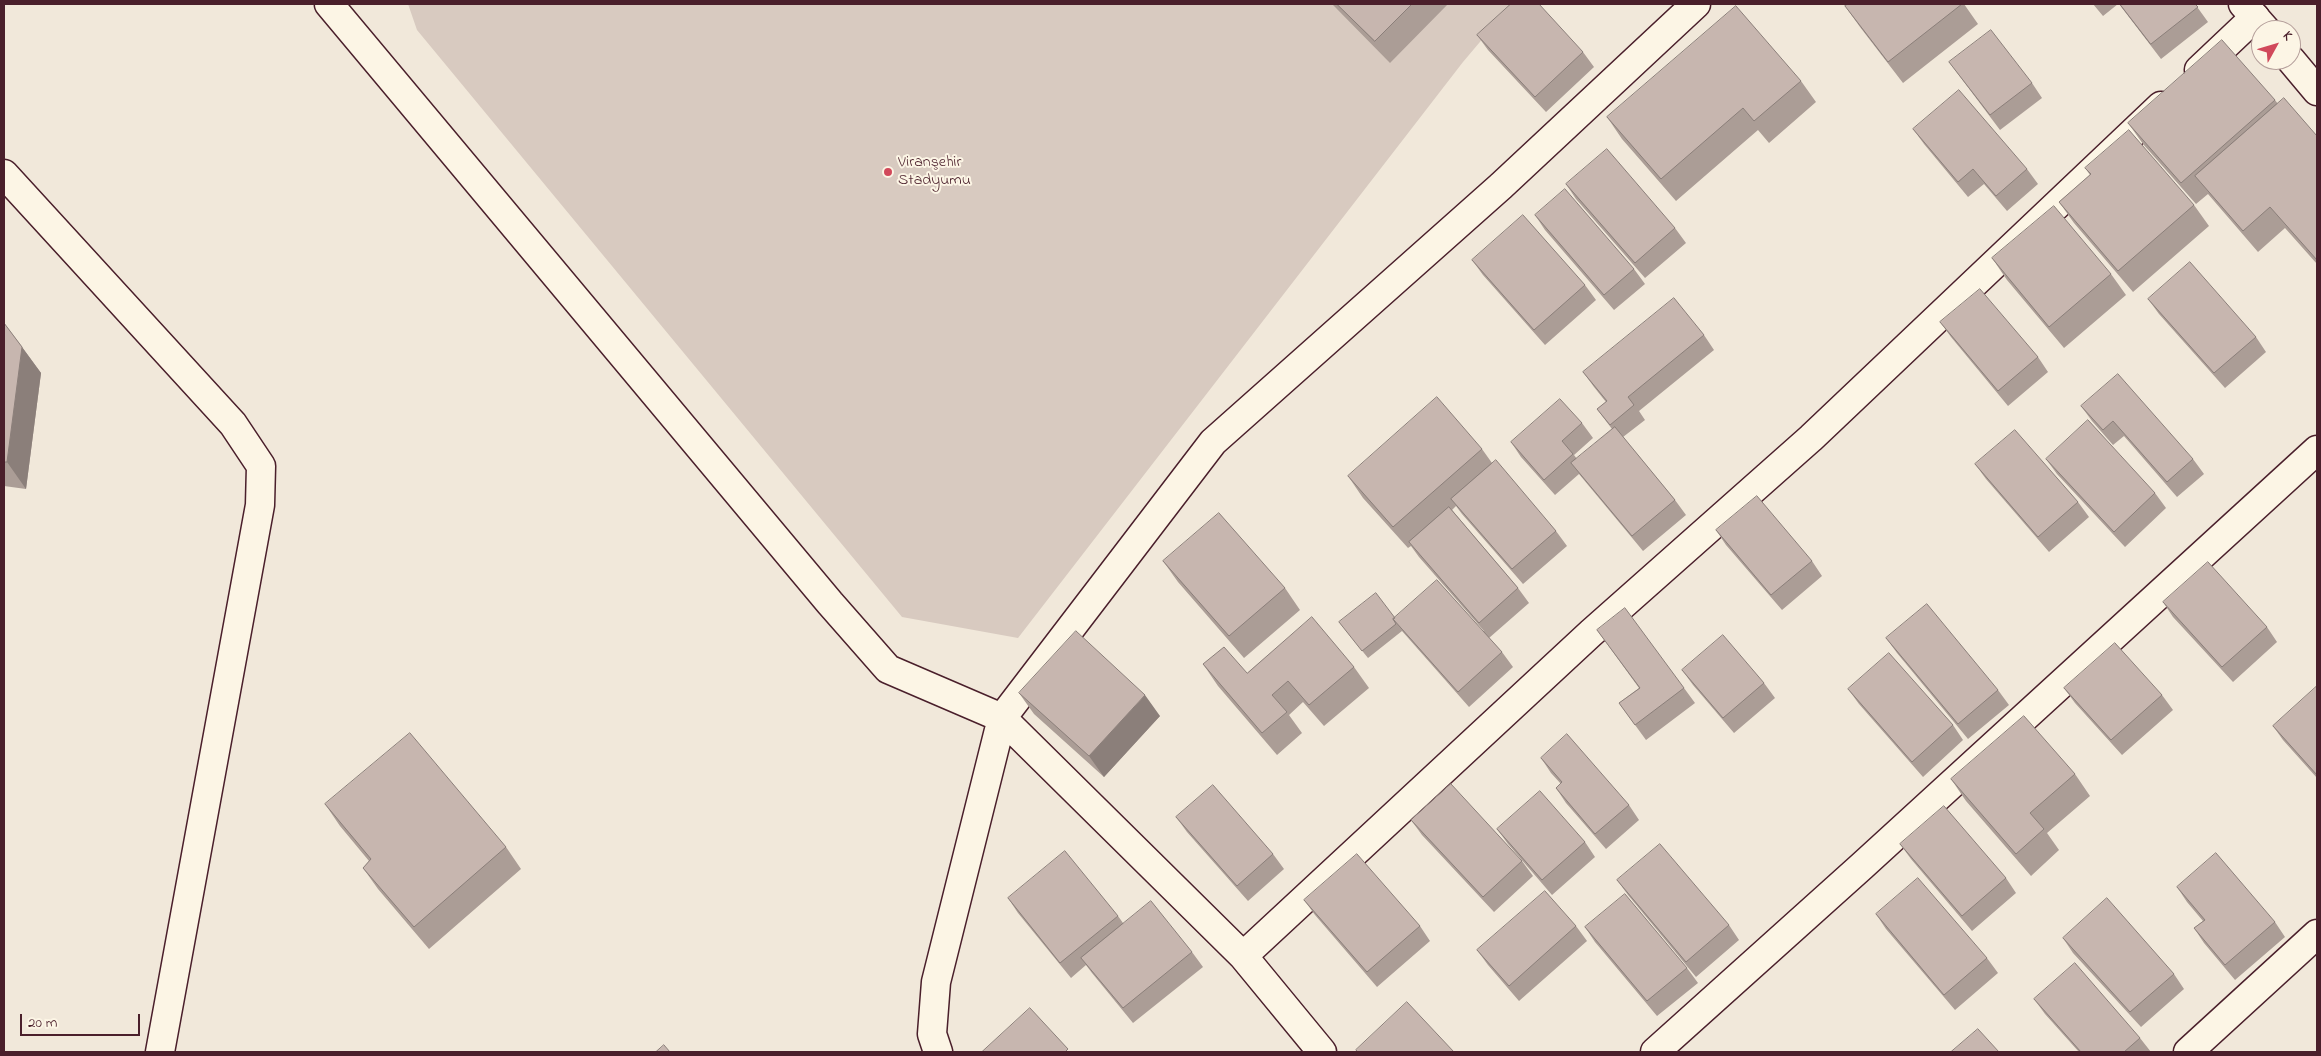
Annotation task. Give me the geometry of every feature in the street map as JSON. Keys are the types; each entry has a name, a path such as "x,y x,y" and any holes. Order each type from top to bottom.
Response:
{"street":[{"path":"329,4 888,669 1002,718 1243,956 1322,1052"},
{"path":"938,1052 932,1034 936,982 1002,718 1212,442 1501,186 1696,4"},
{"path":"1243,956 1599,627 1810,438 2254,17"},
{"path":"2299,70 2317,91"},
{"path":"4,174 233,424 260,466 260,505 160,1052"},
{"path":"1655,1052 1862,866 2317,450"},
{"path":"2188,1052 2317,934"}],"shaded area":[{"path":"408,4 1512,4 1463,62 1018,638 902,617 417,30"}],"building":[{"path":"1337,4 1412,4 1375,41"},
{"path":"1511,4 1539,4 1583,52 1535,97 1477,35"},
{"path":"1848,4 1962,4 1888,62 1845,6"},
{"path":"2120,4 2195,4 2198,7 2151,44"},
{"path":"1736,6 1801,81 1754,121 1743,108 1661,179 1607,117"},
{"path":"1991,30 2032,83 1990,115 1949,62"},
{"path":"2222,40 2275,100 2181,183 2128,123"},
{"path":"1959,90 2027,169 1996,196 1973,169 1958,182 1913,129"},
{"path":"2284,98 2317,136 2317,260 2270,207 2243,231 2195,176"},
{"path":"2129,130 2194,205 2118,271 2059,202 2091,174 2085,168"},
{"path":"1607,149 1675,228 1635,263 1566,184"},
{"path":"1565,189 1634,269 1604,295 1535,215"},
{"path":"2054,206 2111,274 2049,327 1992,258"},
{"path":"1523,215 1585,285 1534,330 1472,260"},
{"path":"2190,262 2256,337 2214,373 2148,299"},
{"path":"1980,289 2038,357 1998,391 1940,322"},
{"path":"1674,298 1704,335 1628,397 1634,405 1610,425 1597,409 1607,401 1583,372"},
{"path":"4,323 22,347 7,462 4,462"},
{"path":"2118,374 2193,459 2167,482 2113,421 2103,430 2081,406"},
{"path":"1437,397 1482,449 1393,527 1348,476"},
{"path":"1560,399 1582,423 1562,441 1573,454 1544,480 1511,442"},
{"path":"2088,420 2155,493 2114,532 2046,459"},
{"path":"1615,427 1675,500 1632,536 1571,463"},
{"path":"2015,430 2078,502 2038,537 1975,464"},
{"path":"1496,460 1556,531 1512,569 1451,499"},
{"path":"1757,496 1812,561 1771,595 1716,530"},
{"path":"1449,507 1518,588 1479,623 1409,542"},
{"path":"1219,513 1285,588 1229,636 1163,561"},
{"path":"2208,562 2267,627 2222,667 2163,602"},
{"path":"1437,580 1502,652 1458,692 1393,619"},
{"path":"1376,593 1395,618 1393,619 1396,624 1362,651 1339,622"},
{"path":"1927,604 1998,690 1958,724 1886,638"},
{"path":"1625,608 1684,688 1635,725 1619,703 1640,688 1597,630"},
{"path":"1312,617 1354,667 1309,705 1288,681 1272,695 1287,712 1262,733 1203,664 1224,647 1247,673"},
{"path":"1076,631 1145,695 1089,756 1019,693"},
{"path":"1723,635 1764,683 1723,718 1682,670"},
{"path":"2115,643 2162,695 2111,740 2064,688"},
{"path":"1889,653 1953,725 1912,762 1848,689"},
{"path":"2316,687 2317,689 2317,775 2273,726"},
{"path":"2024,716 2075,774 2030,813 2044,829 2016,854 1951,779"},
{"path":"410,733 506,847 414,927 363,868 371,859 325,804"},
{"path":"1567,734 1629,805 1595,834 1556,788 1562,782 1541,758"},
{"path":"1451,784 1522,861 1483,897 1411,820"},
{"path":"1213,785 1273,854 1237,886 1176,817"},
{"path":"1540,791 1585,842 1542,880 1497,829"},
{"path":"1944,806 2006,878 1962,916 1900,844"},
{"path":"1660,844 1729,925 1686,962 1617,880"},
{"path":"1065,851 1118,916 1060,963 1008,898"},
{"path":"2216,853 2275,922 2225,965 2194,928 2205,920 2177,887"},
{"path":"1357,854 1420,926 1367,972 1304,900"},
{"path":"1918,878 1987,958 1944,995 1876,914"},
{"path":"1545,891 1576,926 1509,986 1477,950"},
{"path":"1625,894 1687,968 1647,1001 1585,927"},
{"path":"2107,898 2174,974 2130,1012 2063,938"},
{"path":"1151,901 1192,952 1123,1008 1081,958"},
{"path":"2075,963 2140,1038 2124,1052 2081,1052 2034,999"},
{"path":"1407,1002 1454,1052 1358,1052 1356,1050"},
{"path":"1030,1008 1068,1049 1065,1052 982,1052"},
{"path":"1978,1029 1999,1052 1951,1052"},
{"path":"664,1045 670,1052 656,1052"}],"place":[{"name":"Viranşehir Stadyumu","path":"888,172"}]}
